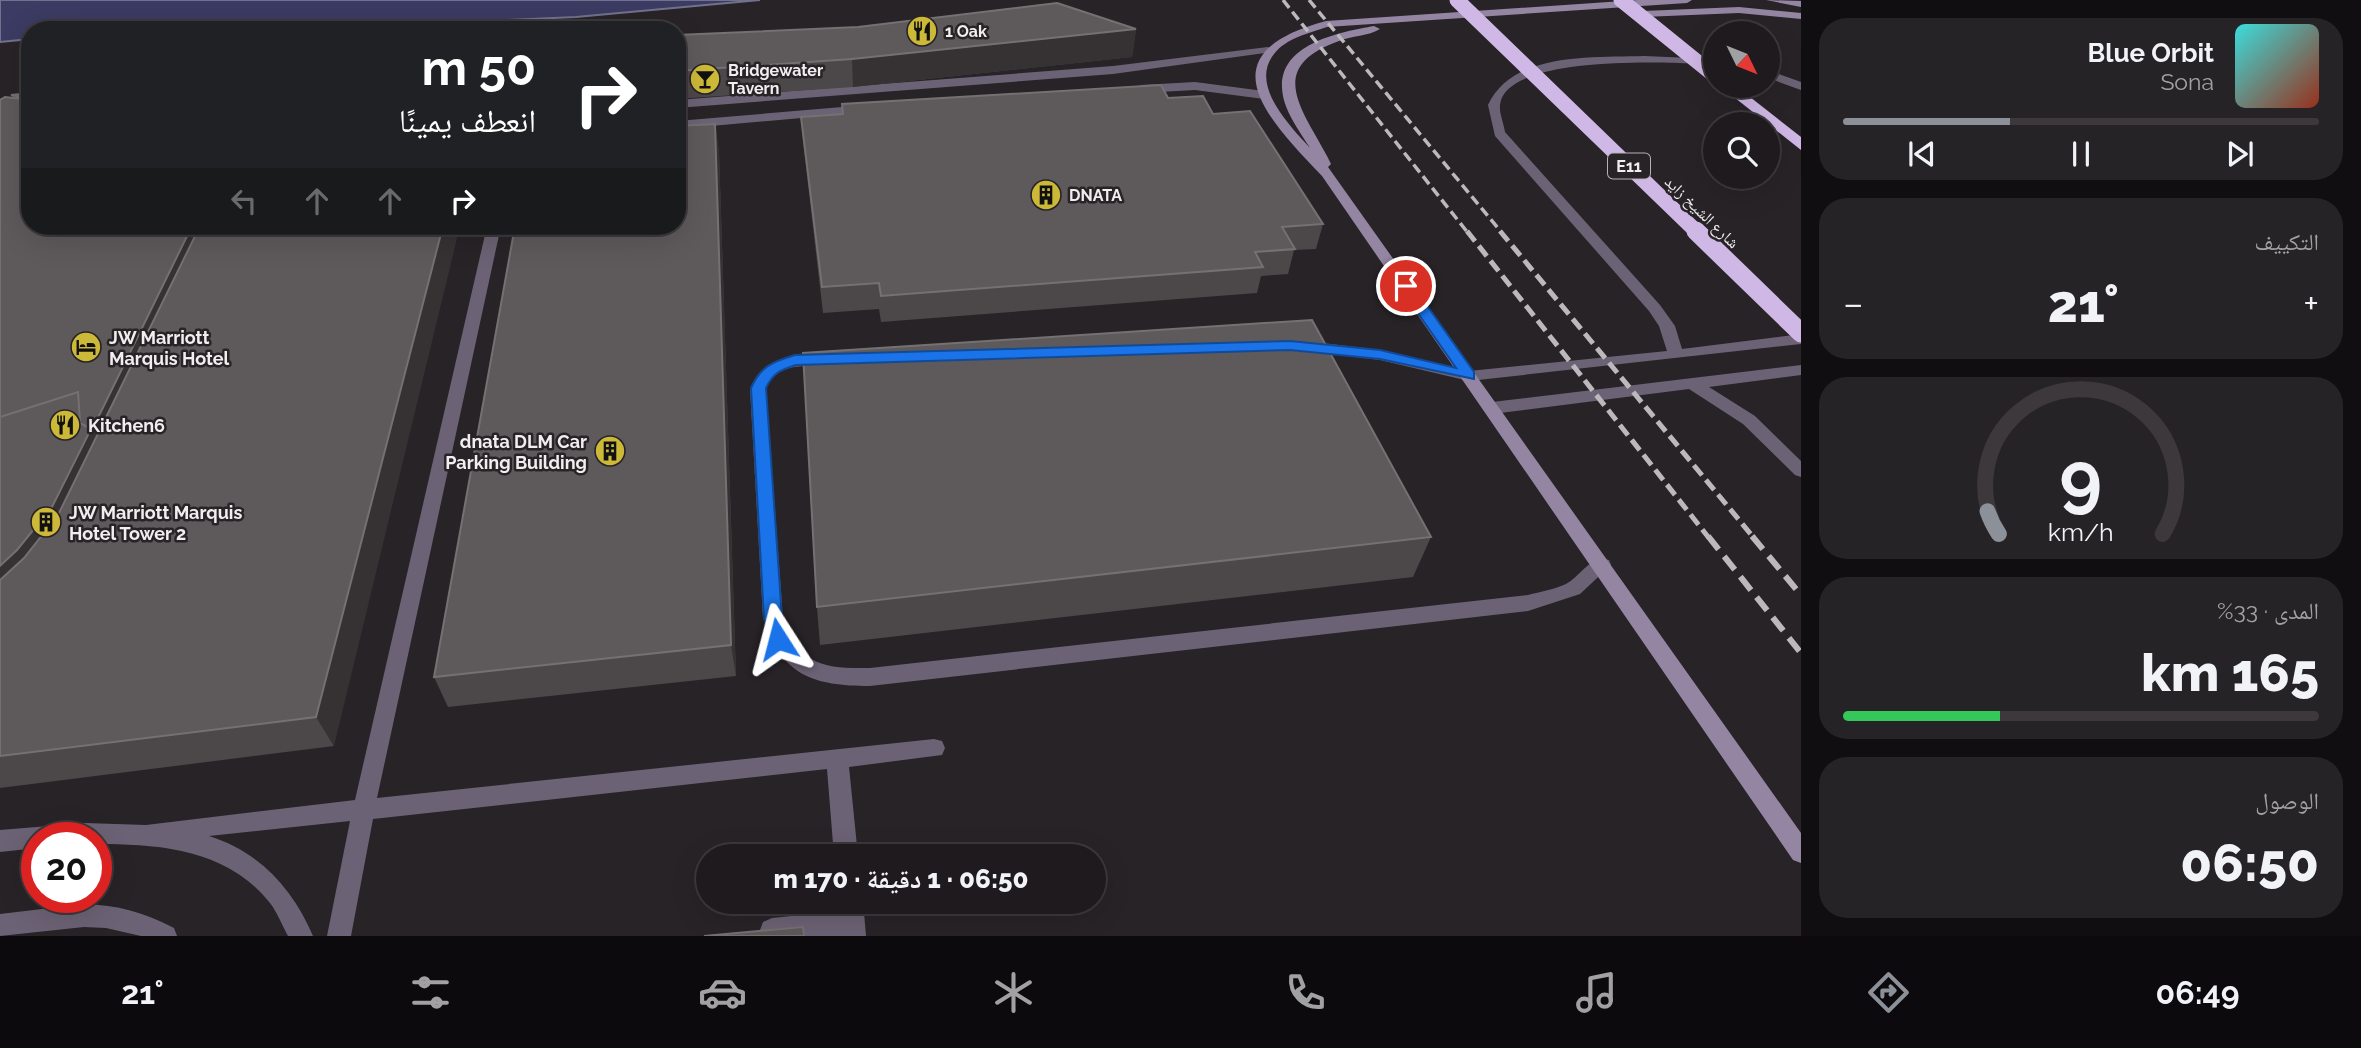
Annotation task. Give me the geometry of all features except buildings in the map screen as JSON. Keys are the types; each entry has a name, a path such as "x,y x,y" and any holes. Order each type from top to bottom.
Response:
{"highway":[{"name":"شارع الشيخ زايد","path":"1457,0 1801,333"},
{"path":"1621,0 1703,66"},
{"path":"1742,98 1801,145"}],"street":[{"path":"686,103 1113,70 1268,50 1292,34 1347,21 1687,0"},
{"path":"1771,0 1801,4"},
{"path":"1327,173 1312,138 1293,109 1287,86 1289,75 1301,55 1340,35 1377,28 1739,10 1801,16"},
{"path":"1268,50 1258,71 1264,95 1296,141 1327,173 1801,852"},
{"path":"1676,355 1667,326 1655,308 1499,133 1494,105 1507,83 1549,66 1672,60 1703,61"},
{"path":"1780,78 1801,86"},
{"path":"1126,90 1195,86 1264,95"},
{"path":"855,91 860,109"},
{"path":"686,124 886,107"},
{"path":"339,936 364,808 492,235"},
{"path":"1290,345 1380,355 1469,376 1801,339"},
{"path":"850,359 784,362 765,373 758,388 773,618 778,639 792,658 814,671 841,678 870,677 1528,603 1573,589 1602,565"},
{"path":"1492,408 1801,370"},
{"path":"1691,383 1749,420 1801,471"},
{"path":"0,841 89,832 154,832 934,748"},
{"path":"838,758 845,844"},
{"path":"154,832 210,846 257,873 292,914 301,936"},
{"path":"0,926 92,916 130,920 165,936"},
{"path":"749,933 852,919"}],"shaded area":[{"path":"0,0 760,0 576,17 489,21 21,21 21,40 0,42"}],"railway":[{"path":"1283,0 1468,233"},
{"path":"1309,0 1502,233"},
{"path":"1467,231 1709,538"},
{"path":"1500,231 1754,538"},
{"path":"1708,536 1801,653"},
{"path":"1752,536 1801,595"}],"place":[{"name":"1 Oak","path":"922,31"},
{"name":"Bridgewater Tavern","path":"705,79"},
{"name":"DNATA","path":"1046,195"},
{"name":"JW Marriott Marquis Hotel","path":"86,347"},
{"name":"Kitchen6","path":"65,425"},
{"name":"dnata DLM Car Parking Building","path":"610,451"},
{"name":"JW Marriott Marquis Hotel Tower 2","path":"46,522"}],"route":[{"path":"778,639 773,618 758,388 765,373 774,367 795,360 1290,345 1320,346 1380,355 1469,376 1406,286"}]}
